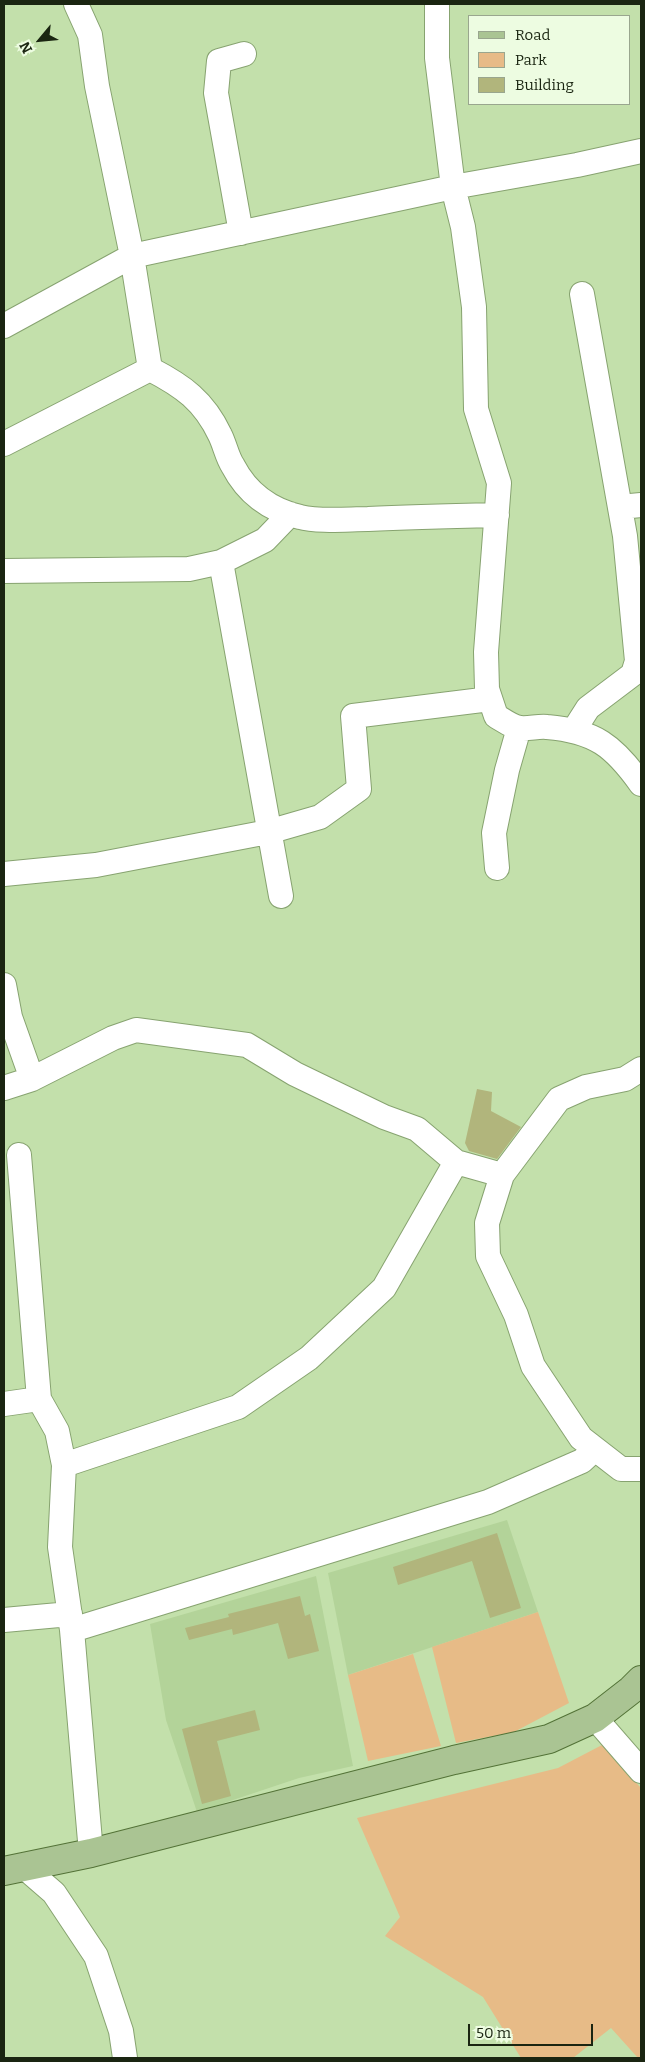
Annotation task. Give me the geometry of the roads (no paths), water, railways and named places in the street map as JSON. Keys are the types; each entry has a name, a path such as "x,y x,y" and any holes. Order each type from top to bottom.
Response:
{"main road":[{"path":"14,1869 91,1853 454,1760 549,1739 595,1718 632,1690 641,1680"}],"street":[{"path":"76,4 90,34 97,86 132,256 150,369"},
{"path":"437,4 437,58 453,187 463,227 474,307 476,410 499,483 486,652 487,689 496,716 519,728 545,727 574,730 602,741 630,768 641,784"},
{"path":"240,233 216,93 219,61 244,54"},
{"path":"4,326 132,256 453,187 576,165 641,151"},
{"path":"574,730 588,708 633,674 637,661 625,536 631,506 582,294"},
{"path":"4,444 150,369"},
{"path":"150,369 173,380 197,398 209,413 221,436 232,465 248,490 271,507 300,518 342,520 497,514"},
{"path":"4,570 189,568 221,562 265,540 290,514"},
{"path":"221,562 281,896"},
{"path":"4,874 96,865 268,832 320,817 359,789 353,716 490,699"},
{"path":"497,868 494,833 507,770 519,728"},
{"path":"4,985 10,1017 32,1079"},
{"path":"4,1088 32,1079 113,1038 136,1030 247,1045 295,1074 384,1117 417,1130 456,1162 502,1174"},
{"path":"641,1069 625,1078 586,1087 559,1099 502,1174 487,1224 488,1256 516,1315 533,1366 582,1438 621,1469 641,1469"},
{"path":"19,1155 39,1399 57,1431 64,1465 60,1547 71,1622 91,1853"},
{"path":"64,1465 238,1407 309,1358 384,1288 456,1162"},
{"path":"4,1404 39,1399"},
{"path":"4,1620 71,1622 488,1502 582,1461 595,1449"},
{"path":"595,1718 641,1771"},
{"path":"14,1869 54,1894 96,1956 121,2031 125,2058"}]}
